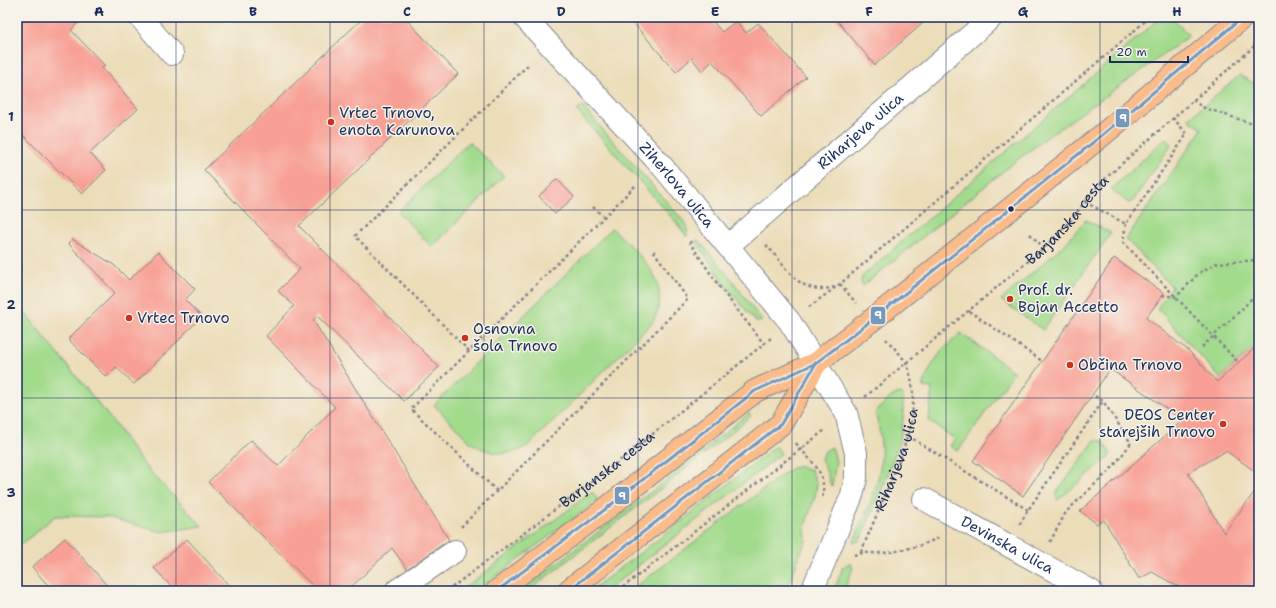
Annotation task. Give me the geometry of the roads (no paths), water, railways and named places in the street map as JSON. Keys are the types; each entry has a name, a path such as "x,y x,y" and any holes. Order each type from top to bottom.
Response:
{"main road":[{"name":"Barjanska cesta","path":"497,591 603,511 754,391 816,363 872,320 1101,136 1243,17"},
{"name":"Barjanska cesta","path":"568,591 781,424 816,363"}],"street":[{"path":"140,17 172,54"},
{"name":"Ziherlova ulica","path":"524,17 662,166 729,245 790,322 816,363"},
{"name":"Riharjeva ulica","path":"729,245 992,17"},
{"name":"Riharjeva ulica","path":"812,591 852,494 856,478 856,465 852,435 846,413 816,363"},
{"name":"Devinska ulica","path":"924,499 1091,591"},
{"path":"396,591 455,551"}],"place":[{"name":"Vrtec Trnovo, enota Karunova","path":"331,122"},
{"name":"Prof. dr. Bojan Accetto","path":"1010,299"},
{"name":"Vrtec Trnovo","path":"129,318"},
{"name":"Osnovna šola Trnovo","path":"465,338"},
{"name":"Občina Trnovo","path":"1070,365"},
{"name":"DEOS Center starejših Trnovo","path":"1223,424"}]}
